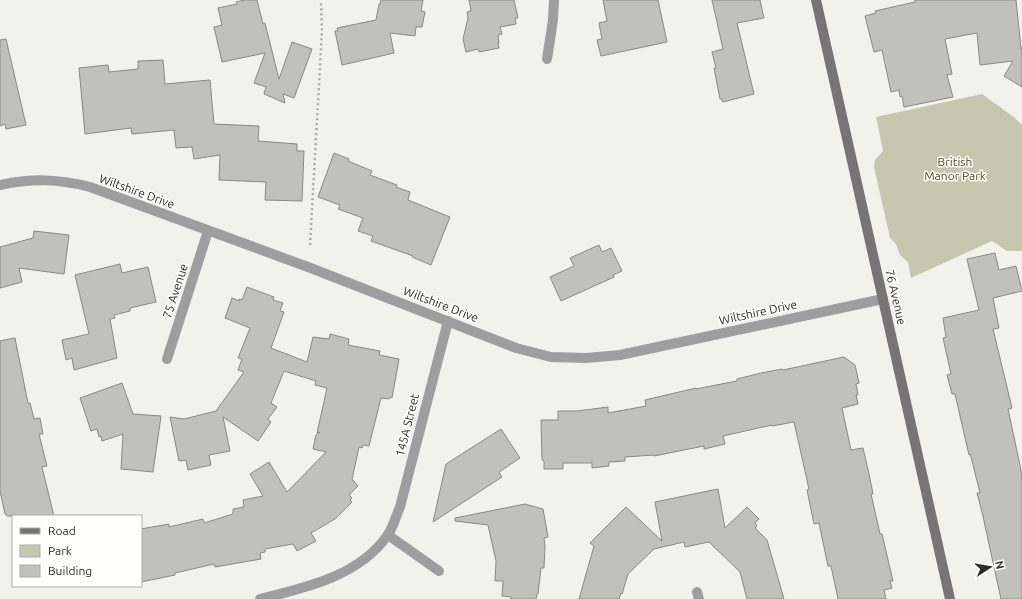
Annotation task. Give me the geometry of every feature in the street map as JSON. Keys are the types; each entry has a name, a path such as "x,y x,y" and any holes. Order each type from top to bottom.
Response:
{"street":[{"path":"547,59 553,20 554,0"},
{"name":"76 Avenue","path":"816,0 950,599"},
{"name":"Wiltshire Drive","path":"0,185 46,180 70,182 90,187 308,267 516,348 551,357 586,358 620,355 883,299"},
{"name":"75 Avenue","path":"167,359 208,231"},
{"name":"145A Street","path":"260,599 295,591 327,580 353,567 372,552 388,535 400,507 439,350 448,321"},
{"path":"388,535 440,571"}],"path":[{"path":"310,245 322,31 321,2"}],"green space":[{"name":"British Manor Park","path":"982,94 1015,118 1022,125 1022,251 1007,251 992,241 911,278 908,262 900,255 896,244 890,238 874,167 875,160 883,151 876,117"}],"building":[{"path":"257,0 263,24 265,23 279,79 292,42 312,49 294,98 283,94 285,103 264,94 266,87 254,83 265,53 222,62 214,27 222,25 218,8 237,4 236,2"},
{"path":"381,0 423,0 421,11 425,12 422,27 416,27 415,36 390,33 394,53 342,65 335,31 338,31 337,28 376,20"},
{"path":"469,0 514,0 518,18 515,18 516,24 500,27 502,34 498,35 499,48 479,52 478,49 466,52 463,39 468,18 467,12 471,11"},
{"path":"603,0 658,0 667,42 601,56 597,40 602,39 599,23 607,21"},
{"path":"712,0 760,0 764,18 737,23 754,94 723,102 722,99 720,99 714,68 716,68 712,52 723,49"},
{"path":"915,0 1016,0 1021,49 1022,47 1022,87 1004,76 1013,61 980,65 977,33 945,39 952,74 947,75 953,97 904,107 899,90 891,92 882,50 874,52 865,16 876,13 875,11 915,2"},
{"path":"6,39 26,125 6,129 5,124 0,126 0,40"},
{"path":"163,60 165,84 210,80 214,124 259,126 258,141 297,144 297,151 304,151 302,201 265,200 266,182 219,180 220,155 194,159 192,147 176,148 174,130 132,134 131,128 85,134 79,68 108,65 109,72 138,69 138,61"},
{"path":"334,153 349,159 348,161 372,171 370,175 397,185 396,187 410,192 408,200 450,217 431,265 412,257 413,256 371,241 373,236 358,231 363,218 338,209 340,205 318,197"},
{"path":"34,231 69,235 64,274 19,268 22,282 0,288 0,247 33,238"},
{"path":"599,245 602,252 611,248 622,271 613,275 614,277 561,301 550,277 574,266 570,258"},
{"path":"995,253 999,270 1016,266 1022,291 993,298 999,328 993,329 1012,408 1008,409 1022,475 1022,599 1001,599 977,493 980,493 970,454 969,455 955,394 952,394 947,375 951,374 943,338 946,337 943,318 979,310 967,259"},
{"path":"120,264 122,273 148,267 156,302 130,308 130,311 114,315 115,318 110,319 117,358 74,370 72,358 66,360 62,340 89,334 75,275"},
{"path":"247,287 274,297 273,300 283,303 280,311 284,312 271,348 307,362 313,337 329,339 330,334 349,339 348,345 380,351 379,355 399,359 392,398 381,398 369,446 363,445 362,448 359,447 352,479 358,486 349,495 352,498 350,500 352,502 335,519 311,533 316,541 297,551 293,544 265,549 265,552 260,553 261,559 215,567 214,564 175,573 175,575 142,582 142,529 169,524 169,527 203,519 204,523 233,514 233,509 244,507 243,500 263,496 250,474 269,462 287,492 326,452 313,449 316,435 320,432 317,433 327,388 315,385 316,381 284,371 271,403 277,407 268,419 271,422 258,441 223,417 230,451 209,455 211,465 188,470 186,460 179,461 170,417 184,419 216,411 244,372 238,370 242,359 238,358 250,328 225,318 232,298 239,301 239,299 242,300"},
{"path":"15,338 28,403 30,403 34,419 40,418 43,434 39,434 47,466 42,467 54,515 7,516 5,514 0,491 0,341"},
{"path":"844,357 855,365 859,383 856,384 858,404 842,408 851,450 863,448 869,474 873,494 871,494 893,581 890,581 892,588 884,590 886,599 838,599 831,566 828,566 819,523 814,524 807,490 809,489 794,422 772,425 723,436 725,444 704,449 704,446 654,456 625,457 625,461 609,462 609,466 592,468 592,463 563,463 563,469 544,469 544,461 542,460 541,420 558,420 558,411 577,411 608,407 608,413 646,406 645,400 696,388 737,381 737,379 761,373 783,370"},
{"path":"122,383 133,414 161,416 153,472 121,469 123,434 102,441 101,436 99,437 97,429 91,431 80,398"},
{"path":"501,429 520,458 499,472 502,477 433,522 446,464"},
{"path":"718,489 725,528 747,507 759,519 755,523 757,526 755,528 767,540 784,599 747,599 740,572 709,542 685,547 684,542 654,549 628,574 619,599 579,599 594,546 590,543 626,507 662,541 655,502"},
{"path":"525,504 543,509 548,537 544,538 544,568 541,568 536,599 511,599 511,597 502,596 503,581 495,581 496,561 488,525 455,521 455,518"}]}
